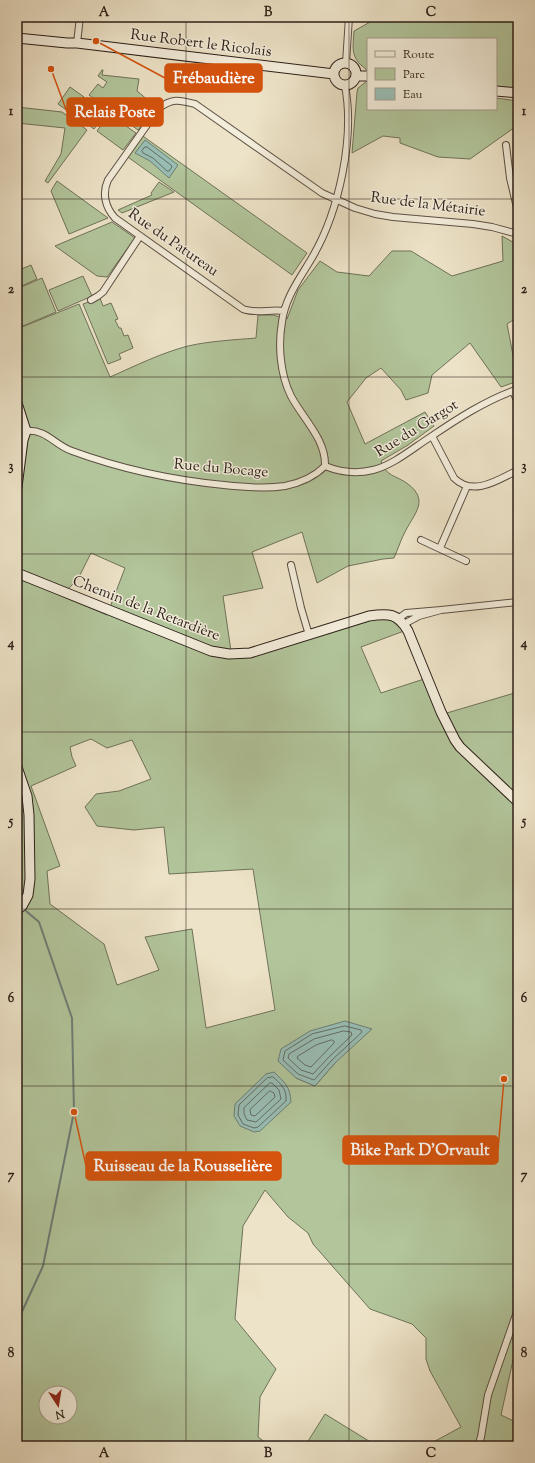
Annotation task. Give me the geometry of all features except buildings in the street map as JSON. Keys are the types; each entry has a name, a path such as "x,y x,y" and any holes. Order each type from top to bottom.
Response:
{"street":[{"path":"77,43 80,17"},
{"path":"333,17 349,17 346,63"},
{"name":"Rue Robert le Ricolais","path":"17,38 67,44 77,43 334,74"},
{"path":"346,63 354,67 357,76 353,83 345,86 337,82 334,74 338,66 346,63"},
{"path":"357,76 367,76"},
{"path":"325,466 322,446 295,402 285,380 280,338 284,311 298,280 321,240 329,222 336,199 345,160 347,142 349,112 345,86"},
{"path":"497,91 518,93"},
{"name":"Rue du Patureau","path":"284,311 277,310 250,312 243,309 115,218 111,214 104,196 104,188 108,180 159,108 169,101 181,100 195,104 322,193 336,199"},
{"path":"506,145 510,178 518,212"},
{"name":"Rue de la Métairie","path":"336,199 355,208 375,214 473,224 518,234"},
{"path":"91,300 103,292 140,236"},
{"path":"515,390 518,403"},
{"name":"Rue du Gargot","path":"325,466 334,470 346,472 374,470 392,462 460,417 486,402 515,390"},
{"path":"17,403 26,431 23,440 17,486"},
{"name":"Rue du Bocage","path":"26,431 34,430 42,432 68,450 97,460 146,473 194,482 246,487 286,486 302,481 318,473 325,466"},
{"path":"432,436 454,478 467,486 488,485 518,470"},
{"path":"440,548 467,486"},
{"path":"422,540 466,561"},
{"path":"291,565 309,635"},
{"name":"Chemin de la Retardière","path":"17,574 211,651 229,654 250,653 369,616 386,614 394,616 401,621"},
{"path":"518,602 441,610 401,621 455,740 460,747 518,802"},
{"path":"17,767 27,796 29,815 30,879 28,895 22,906 17,910"},
{"path":"478,1446 481,1437 488,1395 518,1309"}],"green space":[{"path":"379,17 518,17 518,89 497,86 497,38 367,38 366,70 355,57 353,48 354,31"},
{"path":"102,70 102,75 139,79 137,91 149,102 151,110 150,114 138,130 89,95 98,84 103,88 107,82 98,76"},
{"path":"367,81 367,110 497,110 497,98 518,101 518,125 470,159 438,157 400,143 400,138 383,136 352,153 358,88"},
{"path":"70,87 84,97 72,114 58,104"},
{"path":"87,98 106,112 94,129 75,115"},
{"path":"17,107 62,112 87,130 48,183 45,181 61,154 65,128 17,123"},
{"path":"109,114 136,133 123,150 97,131"},
{"path":"140,134 307,253 292,275 125,155"},
{"path":"57,181 108,218 69,234 51,191"},
{"path":"159,182 174,192 122,213 118,210 152,195 151,193"},
{"path":"112,222 135,238 107,277 97,276 55,246"},
{"path":"502,236 518,245 518,317 507,324 518,381 501,387 470,343 432,375 428,393 406,400 401,390 381,368 366,378 347,402 365,444 425,412 434,426 408,445 381,461 389,473 408,484 414,490 419,501 416,512 404,533 394,558 348,566 317,583 302,532 252,552 263,588 223,596 232,658 369,620 391,620 404,631 361,647 381,693 424,679 440,715 518,692 518,1337 501,1415 518,1423 518,1446 426,1446 461,1427 430,1371 426,1359 426,1338 412,1324 370,1309 313,1244 308,1233 288,1217 265,1190 243,1226 235,1319 276,1369 260,1397 258,1437 270,1446 17,1446 17,329 79,304 110,377 158,356 188,346 256,338 258,315 273,315 287,319 298,290 320,261 337,272 369,276 392,251 411,251 452,276 503,261","holes":["91,553 125,568 107,615 66,598 68,589 78,579","91,739 107,748 132,740 151,779 119,791 96,794 85,807 97,826 134,830 164,827 169,874 253,869 275,1010 206,1028 192,929 145,937 159,970 117,985 104,944 50,904 47,871 60,866 31,786 76,766 70,747","335,1063 315,1086 296,1078"]},
{"path":"31,265 37,279 17,288 17,271"},
{"path":"83,276 92,296 58,311 49,290"},
{"path":"42,278 56,312 23,326 17,312 17,289"},
{"path":"100,298 103,306 111,303 118,319 115,320 119,328 121,328 124,336 128,335 133,348 119,354 121,359 108,364 83,304"},
{"path":"325,1414 377,1446 305,1446"}],"water":[{"path":"145,140 178,165 169,178 150,161 135,153"},
{"path":"345,1021 372,1029 335,1063 315,1086 296,1078 278,1061 281,1049 310,1031"},
{"path":"274,1072 288,1088 291,1102 260,1131 254,1132 240,1126 234,1116 235,1104 266,1074"}],"waterway":[{"path":"17,1317 20,1316 43,1266 74,1112 72,1018 39,922 26,911"}],"place":[{"name":"Frébaudière","path":"96,41"},
{"name":"Relais Poste","path":"51,69"},
{"name":"Bike Park D'Orvault","path":"504,1079"},
{"name":"Ruisseau de la Rousselière","path":"74,1112"}]}
